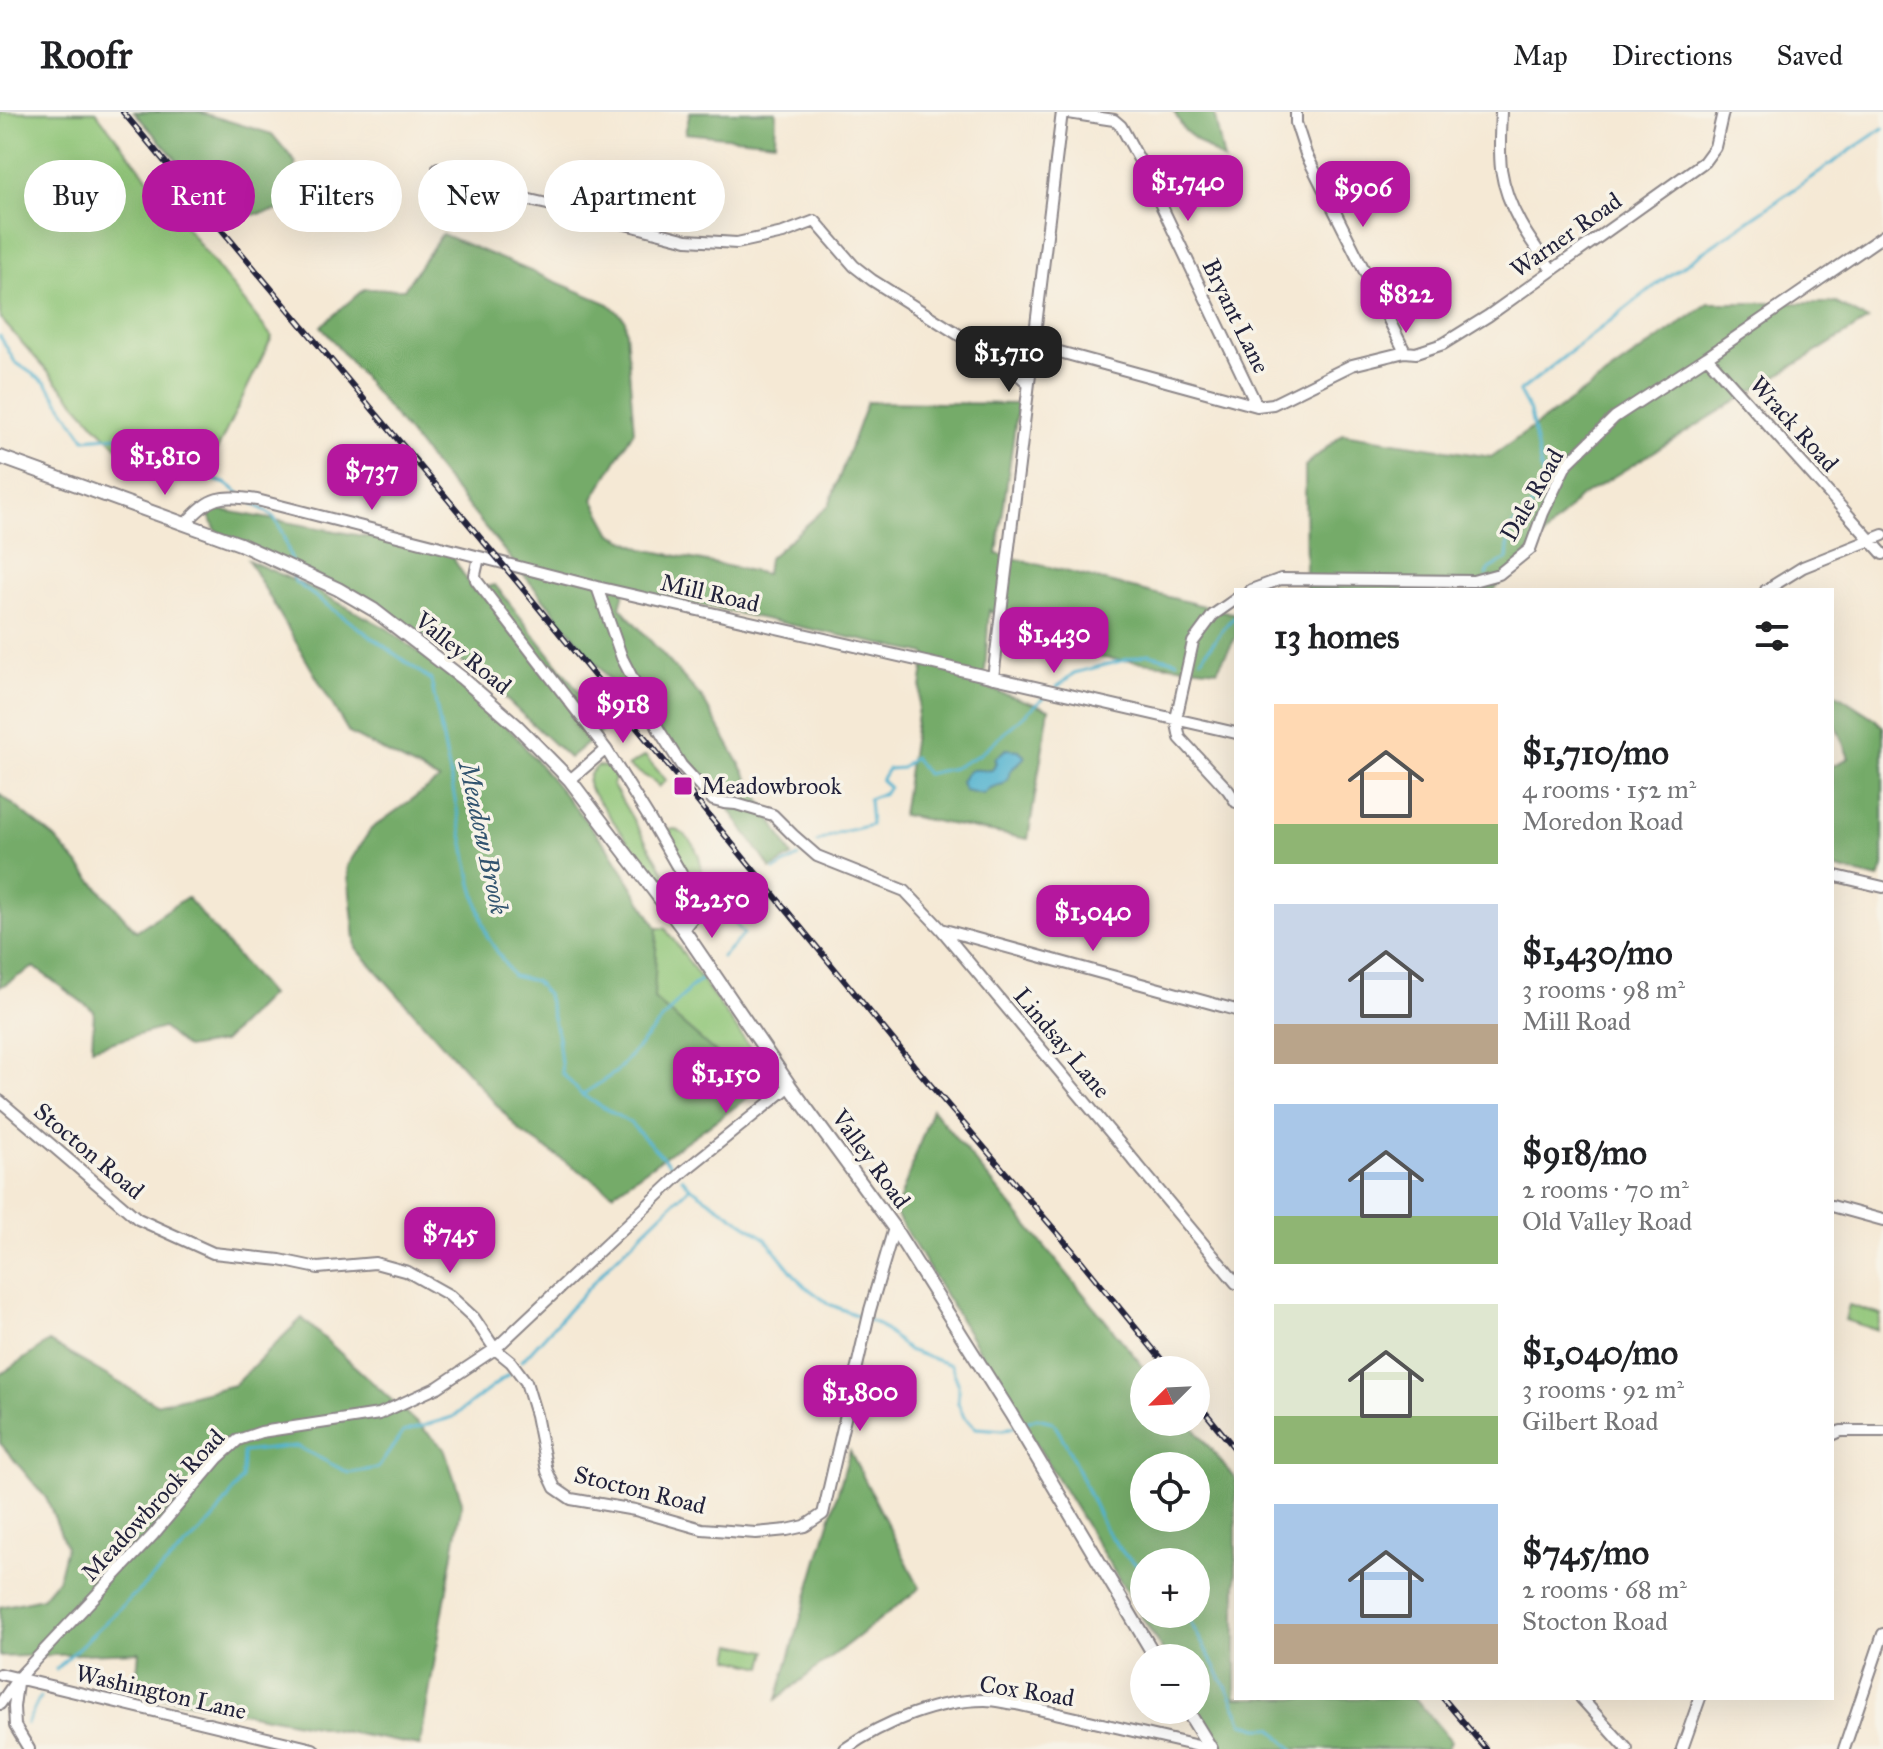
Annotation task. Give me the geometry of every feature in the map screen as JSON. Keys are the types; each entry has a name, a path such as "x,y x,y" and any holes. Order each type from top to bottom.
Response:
{"main road":[{"name":"Valley Road","path":"0,457 186,523 279,560 338,589 374,610 450,668 517,726 570,780 683,929 790,1086 894,1228 1011,1414 1148,1644"},
{"path":"1196,1724 1211,1749"}],"street":[{"path":"993,678 1062,112"},
{"name":"Bryant Lane","path":"1062,112 1114,120 1121,126 1257,406"},
{"path":"1296,112 1296,123 1306,154 1405,352"},
{"path":"1501,112 1500,151 1505,187 1522,228 1552,270"},
{"name":"Warner Road","path":"1257,406 1273,404 1352,365 1405,352 1416,353 1443,344 1488,316 1704,162 1715,147 1723,112"},
{"path":"528,200 687,240 737,243 783,233 815,221 863,273 1010,367 1028,383"},
{"name":"Dale Road","path":"1256,588 1281,579 1473,581 1499,574 1530,549 1566,465 1615,417 1883,236"},
{"path":"1034,345 1257,406"},
{"name":"Wrack Road","path":"1707,357 1883,554"},
{"name":"Mill Road","path":"186,523 200,506 219,497 257,500 597,587 1234,733"},
{"path":"1769,588 1803,567 1883,535"},
{"path":"479,557 476,580 606,749 701,908 683,929"},
{"name":"Lindsay Lane","path":"597,587 622,658 659,730 681,765 713,800 773,815 817,856 905,891 941,929 1234,1281"},
{"path":"1234,600 1213,615 1193,642 1176,719 1180,738 1234,799"},
{"path":"570,780 606,749"},
{"path":"1834,875 1883,887"},
{"path":"941,929 1234,1009"},
{"name":"Meadowbrook Road","path":"0,1704 18,1678 153,1535 218,1458 238,1440 261,1432 379,1414 438,1387 495,1349 668,1185 790,1086"},
{"name":"Stocton Road","path":"0,1101 138,1219 213,1253 280,1260 318,1268 375,1263 408,1272 449,1295 474,1318 495,1349 511,1362 526,1382 547,1471 555,1488 571,1499 635,1510 702,1529 756,1533 787,1530 805,1526 823,1514 870,1310 894,1228"},
{"path":"1834,1207 1883,1220"},
{"path":"1834,1434 1841,1431 1883,1431"},
{"path":"1844,1749 1883,1634"},
{"name":"Washington Lane","path":"0,1674 313,1749"},
{"path":"18,1678 15,1726 29,1749"},
{"name":"Cox Road","path":"845,1749 906,1717 963,1701 988,1700 1211,1749"},
{"path":"1583,1700 1627,1749"},
{"path":"1682,1749 1699,1700"}],"green space":[{"path":"0,112 96,112 142,171 142,232 190,232 272,337 214,456 167,469 123,453 0,318"},
{"path":"134,112 199,112 272,134 294,160 271,160 271,212 255,214 255,160 177,160"},
{"path":"690,112 776,112 775,142 685,133"},
{"path":"1174,112 1214,112 1224,161 1185,131"},
{"path":"442,234 609,304 625,319 634,431 593,499 612,534 643,549 766,574 768,559 829,505 867,402 1018,404 997,554 1234,613 1234,640 1217,670 1065,654 989,610 984,687 1049,709 1028,839 902,815 926,654 625,589 620,607 703,699 792,856 771,869 716,790 630,705 321,326 364,289 404,289"},
{"path":"1709,303 1836,303 1868,320 1579,498 1496,588 1306,588 1305,466 1343,434 1491,457"},
{"path":"205,507 449,552 474,591 495,585 607,727 569,758 479,674 373,601 216,531"},
{"path":"248,560 311,588 388,629 467,689 515,735 610,850 657,928 654,999 759,1090 613,1193 521,1132 356,948 347,866 371,829 439,780 349,733"},
{"path":"1834,692 1883,727 1883,867 1879,879 1834,868 1834,765 1849,758 1834,721"},
{"path":"645,756 666,780 659,787 628,766"},
{"path":"598,766 609,768 617,776 612,784 683,904 690,905 688,913 680,912 589,788 589,776"},
{"path":"0,794 55,838 136,931 187,897 270,995 223,1042 186,1048 163,1028 92,1048 94,1011 34,967 0,987"},
{"path":"676,829 691,841 699,856 701,891 698,892 665,833 666,830"},
{"path":"657,928 665,928 756,1056 759,1090 653,999"},
{"path":"932,1109 1135,1356 1130,1356 1130,1436 1200,1436 1234,1478 1234,1700 1417,1700 1451,1741 1447,1749 1222,1749 1207,1724 1210,1724 1210,1644 1158,1644 1149,1628 1210,1628 1210,1548 1130,1548 1130,1597 895,1213"},
{"path":"1849,1305 1881,1315 1877,1330 1845,1320"},
{"path":"302,1318 444,1448 462,1501 420,1746 135,1692 139,1652 0,1657 0,1607 42,1598 58,1579 66,1547 47,1499 0,1443 0,1375 49,1342 156,1404 234,1385"},
{"path":"850,1451 920,1588 777,1699"},
{"path":"733,1644 767,1651 763,1667 730,1659"}],"water":[{"path":"1006,749 1019,750 1025,757 1010,771 1003,784 983,794 964,790 961,782 968,772 992,770 996,762 994,759"}],"waterway":[{"path":"1486,575 1507,559 1513,525 1524,518 1544,484 1530,412 1519,392 1661,281 1883,128"},
{"name":"Meadow Brook","path":"0,336 15,362 46,383 85,439 118,436 150,445 239,493"},
{"name":"Meadow Brook","path":"252,502 275,519 292,563"},
{"name":"Meadow Brook","path":"293,574 295,582 431,680 472,884 487,936 513,976 535,981 547,995 558,1037 562,1073 582,1095 630,1123 677,1172"},
{"path":"1479,588 1483,582"},
{"path":"1201,659 1234,618"},
{"path":"1057,687 1074,673 1148,654 1177,661"},
{"path":"817,842 871,825 869,799 884,793 889,787 881,780 888,769 902,768 914,757 926,774 954,768 980,754 1048,694"},
{"path":"775,870 798,857"},
{"path":"722,957 744,934 723,909 746,885"},
{"path":"582,1095 616,1072 701,979"},
{"name":"Meadow Brook","path":"682,1178 690,1187 765,1238 801,1283 829,1304 878,1324 908,1350 951,1365 958,1383 958,1403 964,1417 976,1428 1004,1430 1015,1426"},
{"path":"522,1361 611,1263 690,1187"},
{"path":"56,1669 213,1520 242,1478 243,1452 296,1446 349,1473 378,1468 403,1432 453,1417 509,1374"},
{"name":"Meadow Brook","path":"1022,1424 1037,1418 1053,1422 1105,1529 1130,1559"},
{"name":"Meadow Brook","path":"1194,1628 1243,1723 1272,1728 1292,1749"},
{"path":"27,1724 40,1697"}],"railway":[{"path":"123,112 1159,1356"},
{"path":"1210,1418 1234,1448"},
{"path":"1445,1700 1486,1749"}],"place":[{"name":"Meadowbrook","path":"683,786"}]}
